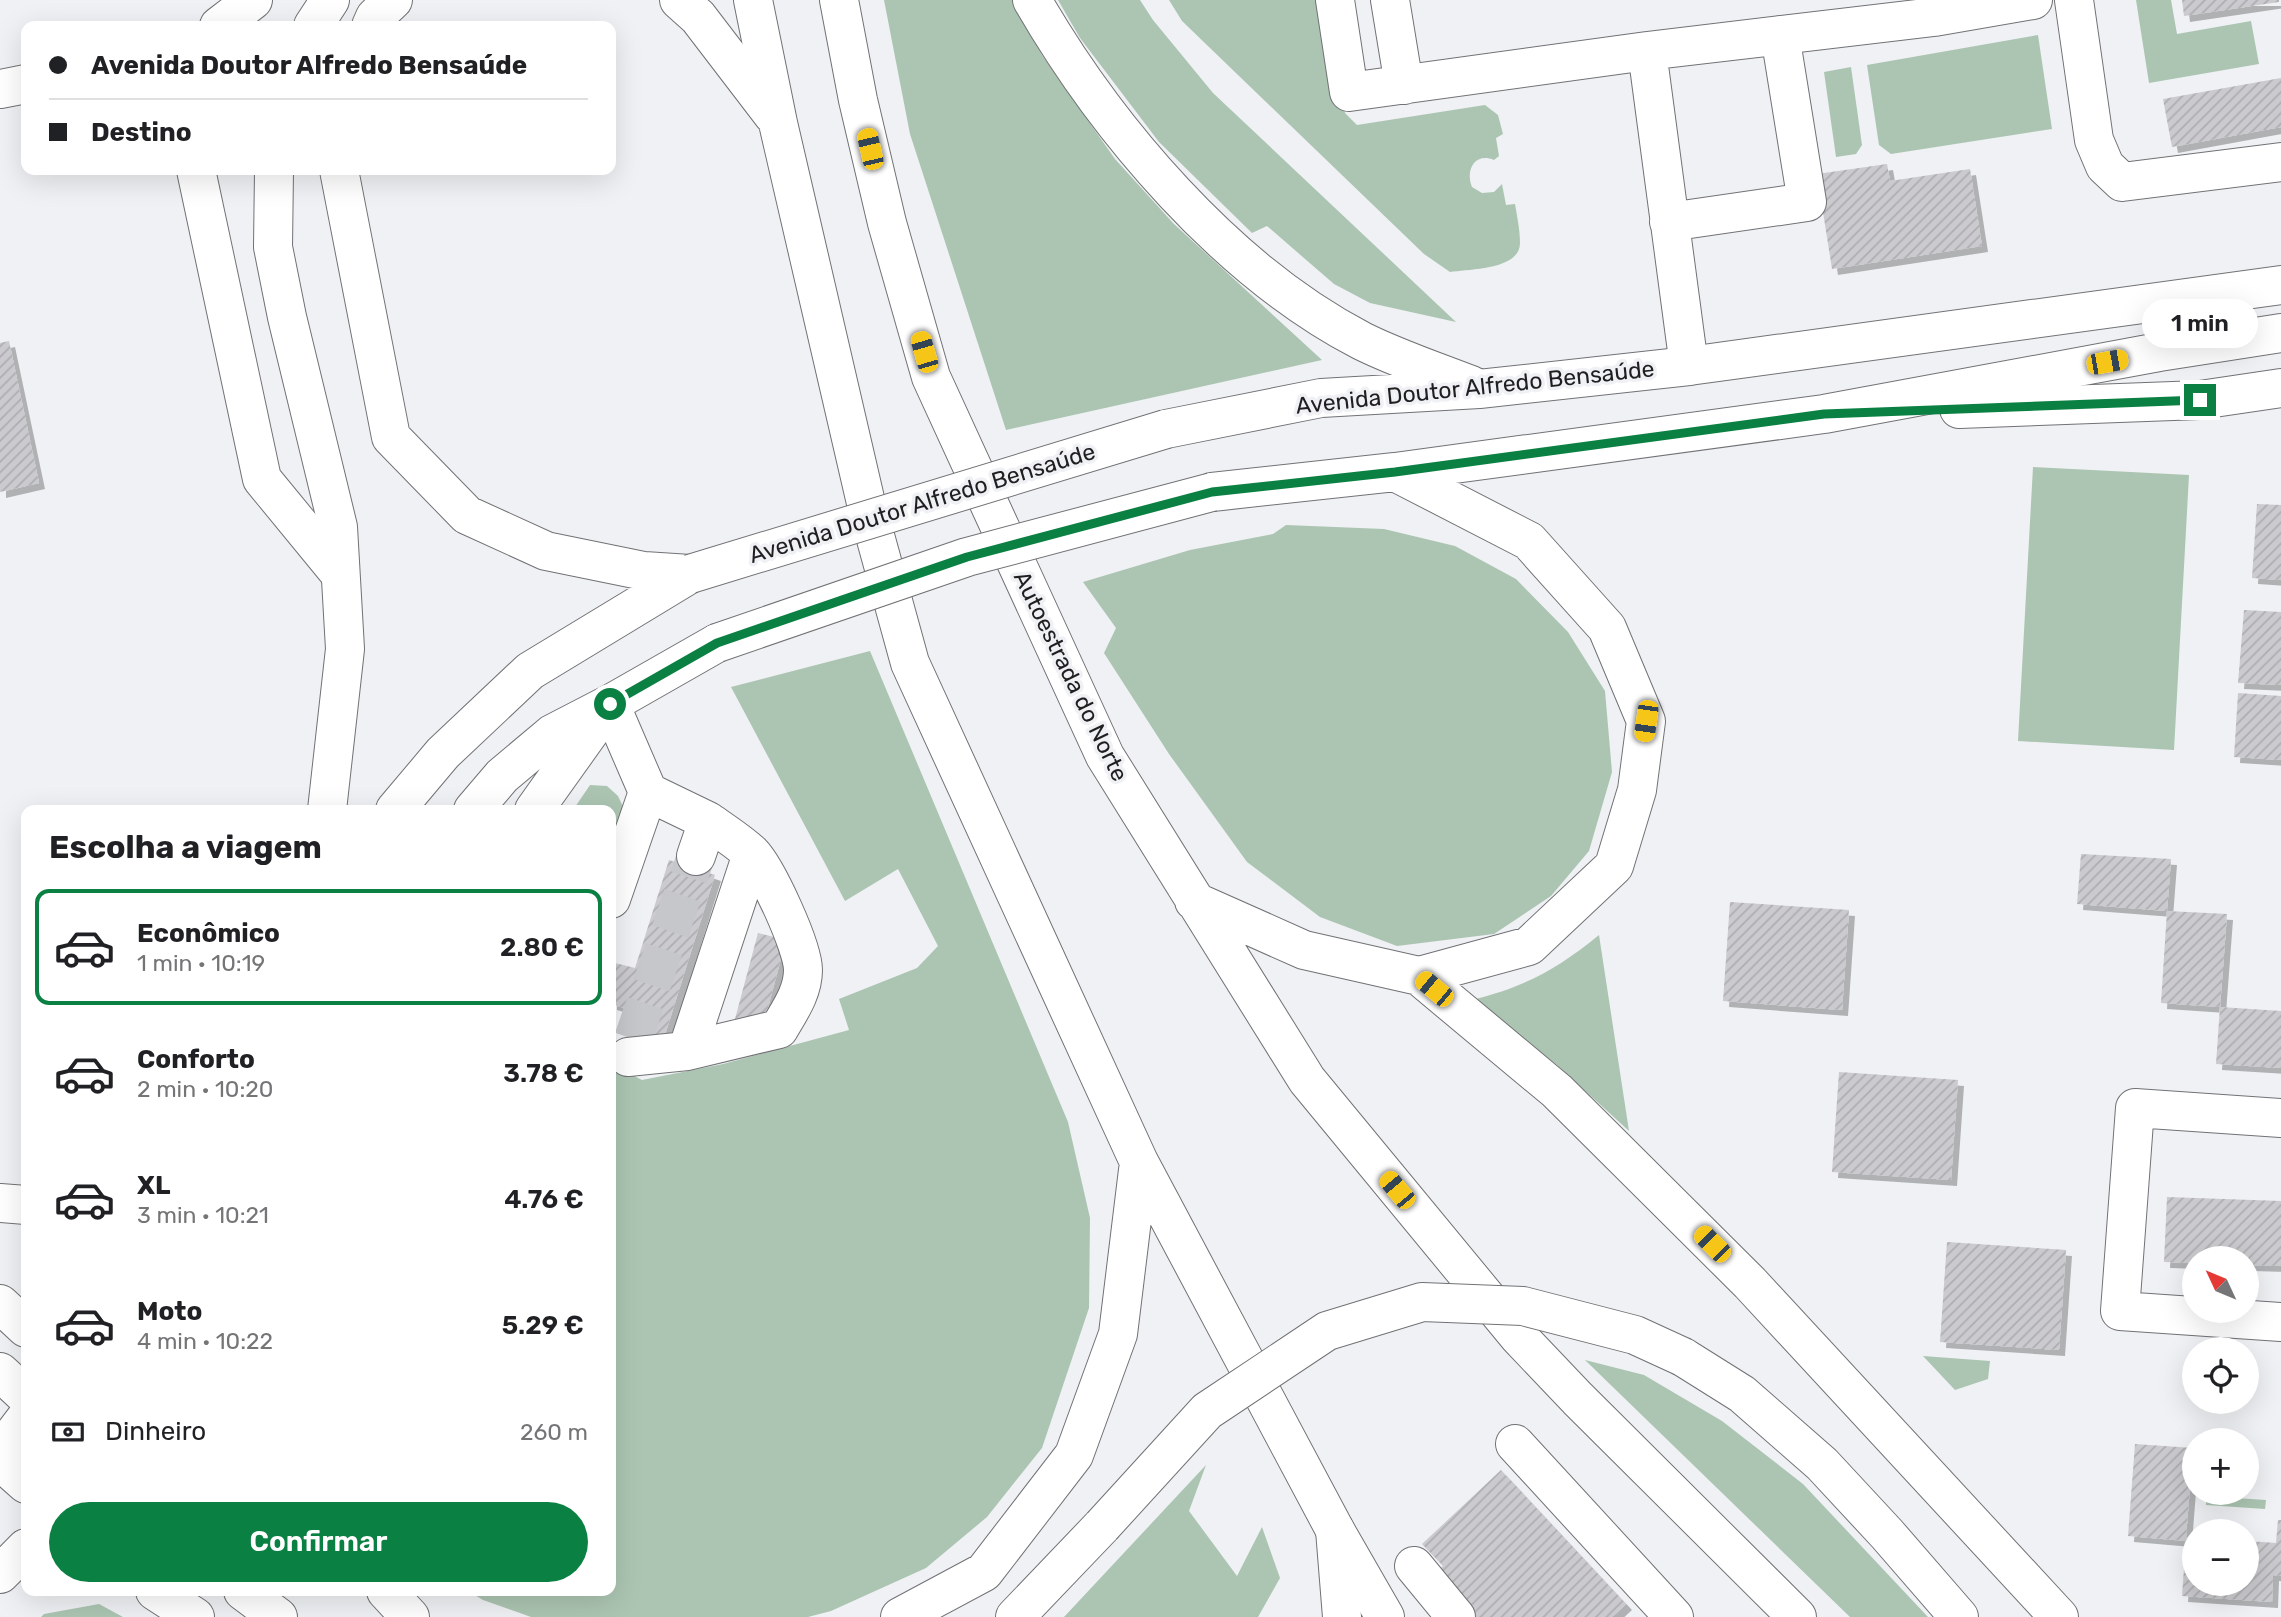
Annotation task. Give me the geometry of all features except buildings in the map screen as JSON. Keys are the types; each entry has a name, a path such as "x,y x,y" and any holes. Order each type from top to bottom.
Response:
{"main road":[{"path":"226,21 253,0"},
{"path":"316,21 330,0"},
{"path":"373,21 393,0"},
{"path":"679,0 698,17 778,123"},
{"path":"753,0 778,123 866,503 910,663 1139,1162 1335,1530 1385,1617"},
{"name":"Autoestrada do Norte","path":"839,0 858,100 887,223 931,377 1105,756 1307,1080 1519,1337 1797,1617"},
{"path":"1032,0 1090,91 1156,173 1227,244 1302,305 1363,341 1479,389"},
{"path":"1335,0 1349,92 1780,35 1932,8 2033,0"},
{"path":"1390,0 1404,85"},
{"path":"2074,0 2094,140 2105,166 2122,182 2281,162"},
{"path":"1669,222 1807,202 1780,35"},
{"path":"1647,51 1689,366"},
{"path":"0,89 21,85"},
{"path":"274,175 273,247 287,317 338,527 345,649 328,805"},
{"path":"340,175 391,437 467,514 546,551 644,571 690,574"},
{"path":"192,176 262,479 340,573"},
{"name":"Avenida Doutor Alfredo Bensaúde","path":"400,805 443,753 530,671 690,574 1166,429 1321,398 1479,389 1689,366 2263,288 2281,279"},
{"path":"477,805 502,776 552,734 717,643 967,557 1212,492 1395,472 1824,414 2159,352 2281,333"},
{"path":"1824,414 2200,400 2281,388"},
{"path":"1395,472 1529,541 1608,628 1646,721 1637,790 1614,866 1529,946 1419,976"},
{"path":"610,704 648,792 708,821 752,854 783,909 797,942 803,969 797,998 779,1029 687,1051 624,1048"},
{"path":"538,805 610,704"},
{"path":"616,885 648,792"},
{"path":"696,856 708,821"},
{"path":"687,1051 752,854"},
{"path":"1194,901 1304,950 1419,976 1557,1091 1750,1283 2059,1617"},
{"path":"2281,1118 2135,1108 2120,1311 2281,1322"},
{"path":"900,1617 984,1572 1074,1455 1118,1334 1139,1162"},
{"path":"0,1203 21,1205"},
{"path":"1015,1617 1207,1411 1327,1331 1422,1303 1523,1306 1635,1335 1683,1357 1742,1394 1822,1464 1888,1534 1947,1604 1972,1617"},
{"path":"0,1304 21,1323"},
{"path":"0,1372 21,1391"},
{"path":"0,1451 21,1424"},
{"path":"1515,1444 1674,1617"},
{"path":"0,1461 21,1480"},
{"path":"1335,1530 1342,1617"},
{"path":"0,1574 21,1553"},
{"path":"1414,1566 1456,1617"},
{"path":"163,1596 195,1617"},
{"path":"250,1596 278,1617"},
{"path":"291,1596 306,1617"},
{"path":"391,1596 410,1617"}],"green space":[{"path":"884,0 1013,0 1042,55 1115,159 1174,224 1322,360 1006,430 910,134"},
{"path":"1058,0 1140,0 1153,20 1213,93 1456,322 1370,303 1334,284 1267,226 1252,233 1159,142 1080,38"},
{"path":"1169,0 1325,0 1345,113 1357,125 1485,105 1498,115 1503,134 1496,138 1499,156 1494,160 1482,158 1473,164 1470,181 1472,187 1482,193 1494,192 1502,184 1506,205 1515,204 1520,238 1518,252 1503,263 1450,272 1424,254 1182,21"},
{"path":"2136,0 2171,0 2177,34 2251,21 2259,64 2149,83"},
{"path":"2038,35 2052,129 1891,154 1879,145 1867,65"},
{"path":"1851,67 1862,145 1856,154 1836,157 1824,72"},
{"path":"2033,467 2189,475 2174,750 2018,741"},
{"path":"1286,525 1384,529 1455,546 1516,579 1568,632 1605,691 1612,772 1589,851 1551,896 1494,934 1397,946 1320,917 1247,862 1169,754 1104,653 1116,628 1083,582 1190,550 1273,534"},
{"path":"870,651 1068,1122 1090,1218 1089,1308 1042,1448 987,1517 926,1568 831,1611 808,1617 531,1617 476,1596 616,1596 616,1067 642,1080 723,1064 849,1030 839,999 917,968 938,946 898,869 845,901 731,687"},
{"path":"590,785 607,786 618,796 625,811 616,838 616,805 576,805"},
{"path":"1599,935 1629,1131 1557,1065 1472,1000 1525,983 1569,958"},
{"path":"1923,1356 1990,1361 1988,1379 1955,1390"},
{"path":"1585,1360 1644,1375 1722,1421 1803,1484 1928,1617 1850,1617"},
{"path":"1206,1465 1189,1511 1237,1576 1262,1527 1280,1578 1258,1617 1064,1617"},
{"path":"2259,1500 2266,1500 2265,1509 2206,1505 2259,1505"},
{"path":"99,1604 123,1617 41,1617 44,1614"}],"tunnel":[{"path":"633,1039 696,856"}],"route":[{"path":"610,704 717,643 967,557 1212,492 1395,472 1824,414 2200,400"}]}
